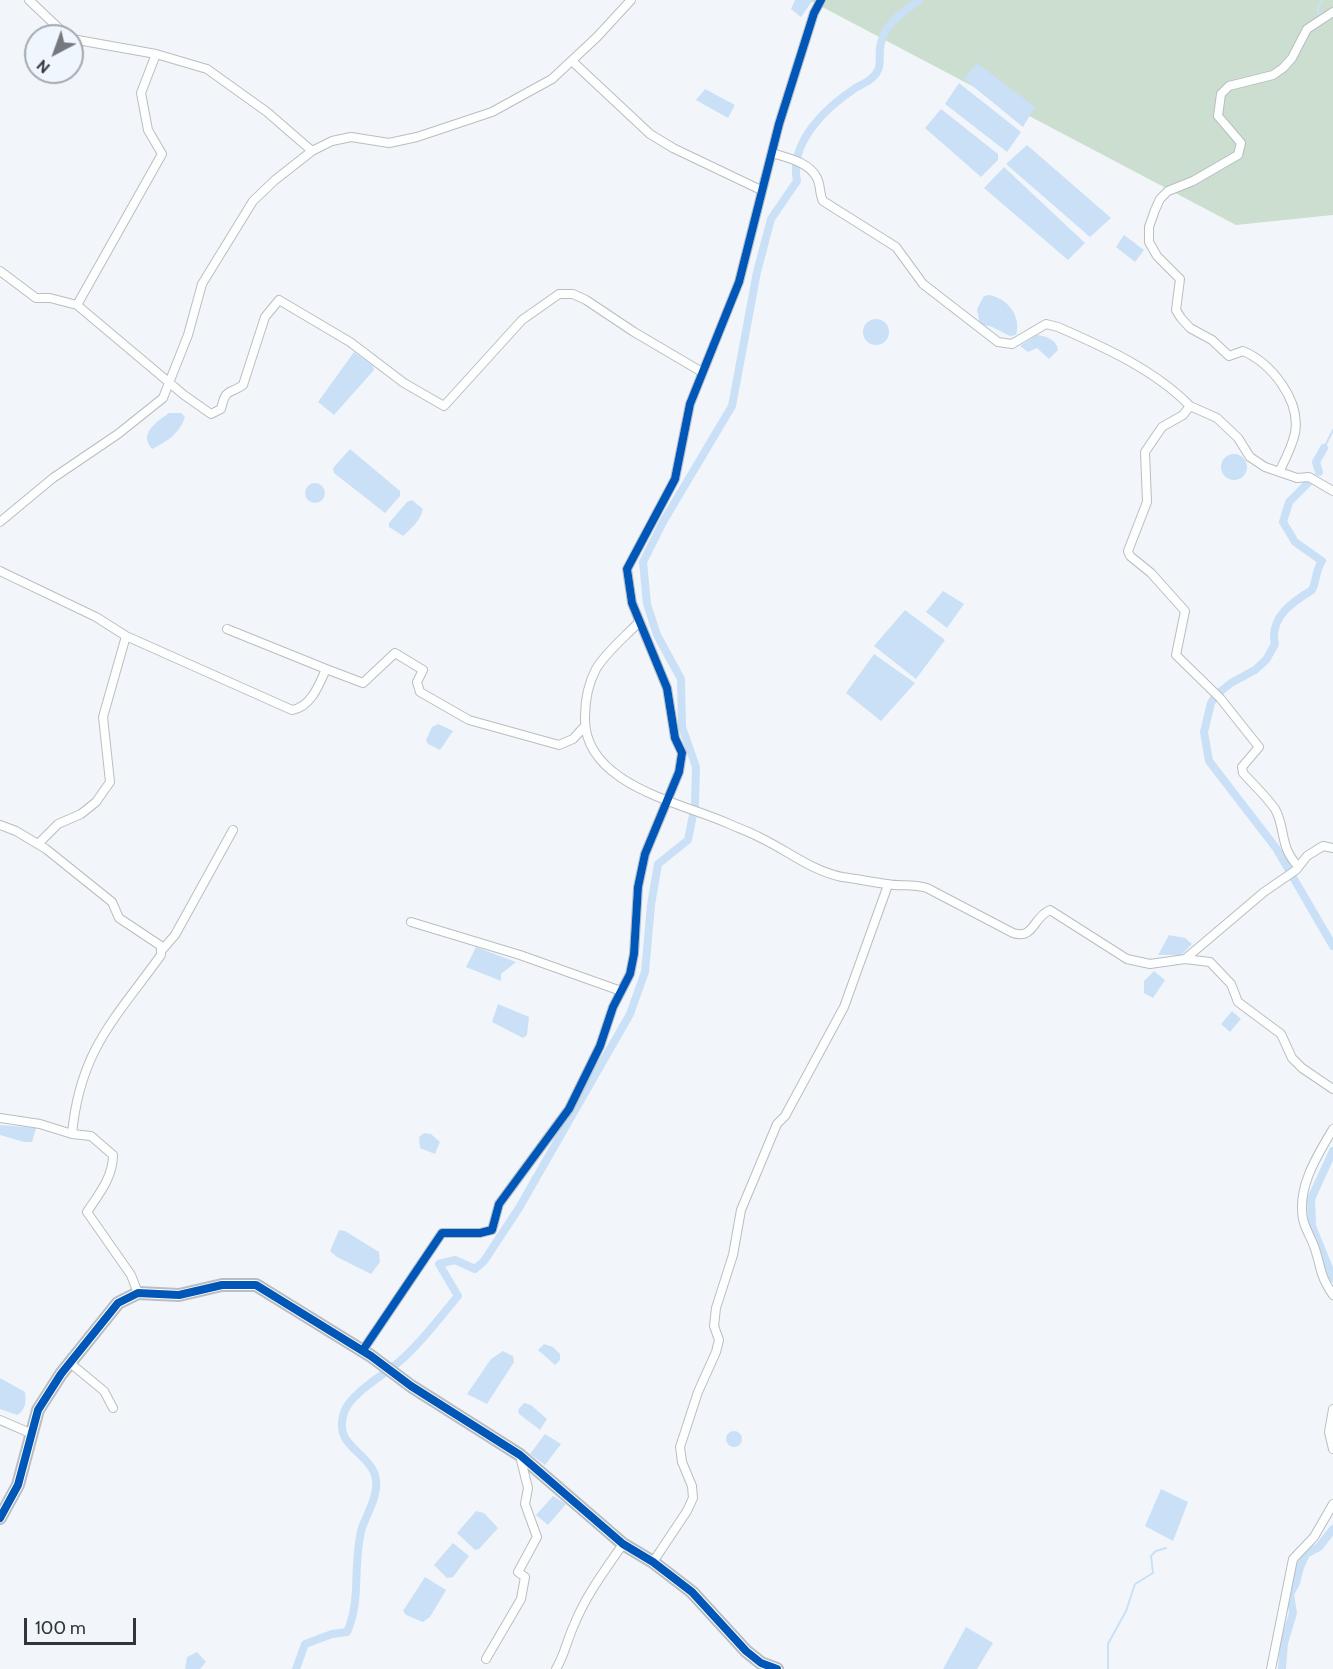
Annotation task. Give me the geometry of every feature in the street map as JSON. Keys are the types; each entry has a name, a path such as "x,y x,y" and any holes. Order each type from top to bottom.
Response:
{"street":[{"path":"29,0 54,24"},
{"path":"0,522 53,478 118,434 163,398 188,335 202,284 259,194 312,151 332,141 351,137 388,143 417,137 492,112 552,79 572,62 631,0"},
{"path":"367,1353 442,1233 480,1233 492,1230 499,1204 568,1109 600,1046 630,974 634,954 638,887 645,854 679,772 682,753 675,738 667,688 632,603 627,569 675,479 690,404 739,282 761,190 802,50 821,0"},
{"path":"1279,472 1295,433 1293,407 1285,391 1268,366 1257,357 1243,351 1229,356 1212,340 1190,328 1181,318 1176,310 1180,279 1153,249 1149,242 1149,227 1160,199 1168,191 1193,181 1238,155 1241,143 1218,116 1221,94 1229,86 1273,75 1283,68 1292,58 1307,29 1333,12"},
{"path":"84,41 156,54 207,69 267,112 312,151"},
{"path":"77,305 162,154 148,130 141,93 156,54"},
{"path":"572,62 650,134 673,148 761,190"},
{"path":"772,153 801,162 816,176 823,201 896,247 923,284 998,342 1012,344 1046,324 1058,327 1130,363 1174,389 1190,406 1216,418 1239,438 1250,457 1279,472 1297,478 1309,477 1333,491"},
{"path":"0,271 36,298 50,298 77,305 211,414 221,409 225,395 243,384 265,317 279,300 351,342 404,383 444,406 522,320 560,294 573,294 586,300 634,332 702,372"},
{"path":"1190,406 1183,415 1162,427 1145,452 1147,502 1128,551 1130,556 1172,594 1185,611 1176,655 1220,698 1259,747 1242,767 1243,773 1276,811 1283,843 1289,857 1298,866"},
{"path":"0,571 87,612 126,636 292,710 301,709 308,701 317,689 326,669"},
{"path":"639,621 597,668 585,699 584,727 594,751 607,766 629,783 761,838 821,870 888,885 912,883 927,888 985,920 1022,936 1028,934 1045,912 1050,910 1127,958 1150,964 1185,959 1210,962 1231,984 1238,1002 1281,1034 1292,1058 1302,1068 1333,1089"},
{"path":"227,629 363,683 395,653 423,670 417,682 420,692 469,720 559,745 573,739 584,727"},
{"path":"38,844 58,824 81,814 96,802 110,782 103,717 126,636"},
{"path":"0,825 38,844 94,886 112,902 118,918 156,941 162,951"},
{"path":"72,1134 86,1066 91,1053 126,1000 175,935 233,830"},
{"path":"1185,959 1298,866 1307,856 1323,846 1333,848"},
{"path":"653,1562 687,1511 693,1498 692,1486 682,1462 680,1447 698,1392 716,1352 719,1340 714,1326 716,1308 731,1265 741,1210 777,1124 785,1116 844,1007 888,885"},
{"path":"411,922 520,955 621,991"},
{"path":"0,1118 40,1124 72,1134 91,1136 113,1155 113,1165 105,1185 87,1212 131,1275 138,1293"},
{"path":"1333,1129 1316,1158 1301,1198 1303,1221 1315,1250 1321,1277 1333,1295"},
{"path":"0,1518 18,1485 30,1433 38,1410 70,1363 118,1303 138,1293 179,1295 222,1285 256,1285 367,1353 411,1386 520,1455 624,1544 653,1562 692,1592 746,1651 761,1663 777,1669"},
{"path":"70,1363 104,1391 113,1408"},
{"path":"1333,1409 1329,1432 1333,1449"},
{"path":"0,1420 30,1433"},
{"path":"486,1659 521,1599 525,1577 518,1572 537,1536 525,1504 528,1488 520,1455"},
{"path":"1271,1669 1293,1559 1314,1537 1333,1504"},
{"path":"556,1669 567,1652 573,1626 594,1585 624,1544"}],"green space":[{"path":"809,0 1333,0 1333,215 1236,225"}],"water":[{"path":"795,0 813,0 801,17 791,9"},
{"path":"977,63 1035,107 1023,127 964,79"},
{"path":"959,83 1021,132 1007,152 945,104"},
{"path":"705,89 735,105 728,118 696,100"},
{"path":"941,109 998,154 998,160 981,177 925,128"},
{"path":"1027,145 1111,218 1090,237 1006,164"},
{"path":"1004,167 1085,243 1068,260 984,188"},
{"path":"1124,235 1144,250 1135,262 1116,247"},
{"path":"989,295 1002,300 1012,309 1017,321 1016,335 1010,336 990,326 980,325 977,309 984,296"},
{"path":"876,319 885,323 889,332 885,341 876,345 867,341 863,332 867,323"},
{"path":"1037,335 1044,336 1056,344 1058,350 1049,359 1037,348 1028,352 1020,346"},
{"path":"354,352 373,366 374,370 334,415 318,402"},
{"path":"169,413 181,413 185,417 183,423 172,436 152,449 148,443 148,433"},
{"path":"350,449 400,491 400,496 385,513 334,473 333,468"},
{"path":"1234,454 1243,458 1247,467 1243,476 1234,480 1225,476 1221,467 1225,458"},
{"path":"315,483 322,486 325,493 322,500 315,503 308,500 305,493 308,486"},
{"path":"412,500 423,509 422,513 418,521 403,536 389,527 389,523 407,502"},
{"path":"943,591 964,604 947,628 926,612"},
{"path":"905,610 945,640 916,679 874,646"},
{"path":"874,654 915,683 881,721 846,693"},
{"path":"438,724 453,731 440,750 428,744 426,740 432,727"},
{"path":"1169,935 1185,938 1192,944 1181,955 1158,955"},
{"path":"476,947 516,962 501,974 501,981 466,967"},
{"path":"1154,971 1165,980 1153,998 1144,993 1144,981"},
{"path":"498,1004 529,1017 527,1035 523,1038 492,1022"},
{"path":"1232,1011 1241,1019 1230,1032 1221,1024"},
{"path":"0,1125 36,1128 32,1142 0,1135"},
{"path":"424,1133 431,1134 440,1142 435,1154 420,1148 419,1137"},
{"path":"339,1230 345,1231 379,1252 380,1262 371,1274 337,1257 330,1251"},
{"path":"544,1344 553,1347 560,1354 560,1360 555,1365 538,1350"},
{"path":"503,1351 513,1356 514,1362 487,1404 467,1394 491,1359"},
{"path":"0,1378 25,1392 24,1408 17,1415 0,1409"},
{"path":"524,1403 531,1405 547,1419 540,1430 519,1414 518,1410"},
{"path":"734,1431 742,1439 734,1447 726,1439"},
{"path":"545,1434 561,1444 545,1465 530,1454"},
{"path":"1161,1489 1188,1502 1173,1541 1145,1526"},
{"path":"553,1496 566,1504 548,1525 536,1515"},
{"path":"476,1511 484,1513 498,1528 479,1549 475,1550 457,1533"},
{"path":"453,1543 469,1556 453,1577 447,1578 434,1565"},
{"path":"425,1577 446,1590 430,1617 423,1622 406,1615 403,1611"},
{"path":"966,1627 993,1643 977,1669 943,1669"},
{"path":"197,1652 206,1662 200,1669 185,1669 187,1657"}],"waterway":[{"path":"296,1669 305,1644 332,1634 347,1632 352,1620 359,1541 374,1499 376,1480 373,1470 347,1441 343,1433 342,1423 345,1410 362,1390 408,1354 458,1296 439,1264 455,1260 475,1269 484,1261 519,1208 630,1014 645,972 651,905 658,864 688,840 695,805 696,767 682,727 681,679 657,635 647,604 643,562 663,522 732,406 757,272 771,219 797,181 796,167 804,139 822,115 833,105 874,76 879,68 880,48 885,32 894,20 919,0"},
{"path":"1321,0 1317,13 1323,15"},
{"path":"1324,448 1333,430"},
{"path":"1319,472 1316,462 1324,448"},
{"path":"1313,478 1289,502 1283,522 1295,542 1322,561 1312,590 1290,606 1279,619 1275,626 1275,644 1266,660 1255,670 1231,683 1216,695 1211,703 1204,732 1209,761 1276,848 1333,946"},
{"path":"1333,1151 1311,1199 1312,1226 1333,1278"},
{"path":"1282,1669 1284,1643 1293,1613 1290,1594 1306,1554 1319,1547 1333,1529"},
{"path":"1108,1669 1108,1644 1126,1611 1135,1584 1153,1573 1151,1556 1156,1551 1166,1548"}],"cycle path":[{"path":"363,1350 442,1233 480,1233 492,1230 499,1204 569,1109 600,1046 613,1007 630,974 634,954 638,887 645,854 679,772 682,753 675,738 667,688 632,603 627,569 675,479 690,404 739,282 779,124 814,13 821,0"},
{"path":"0,1518 18,1485 38,1410 61,1374 118,1303 138,1293 179,1295 222,1285 256,1285 371,1356 411,1386 520,1455 623,1544 653,1562 692,1592 746,1651 761,1663 777,1669"}]}
